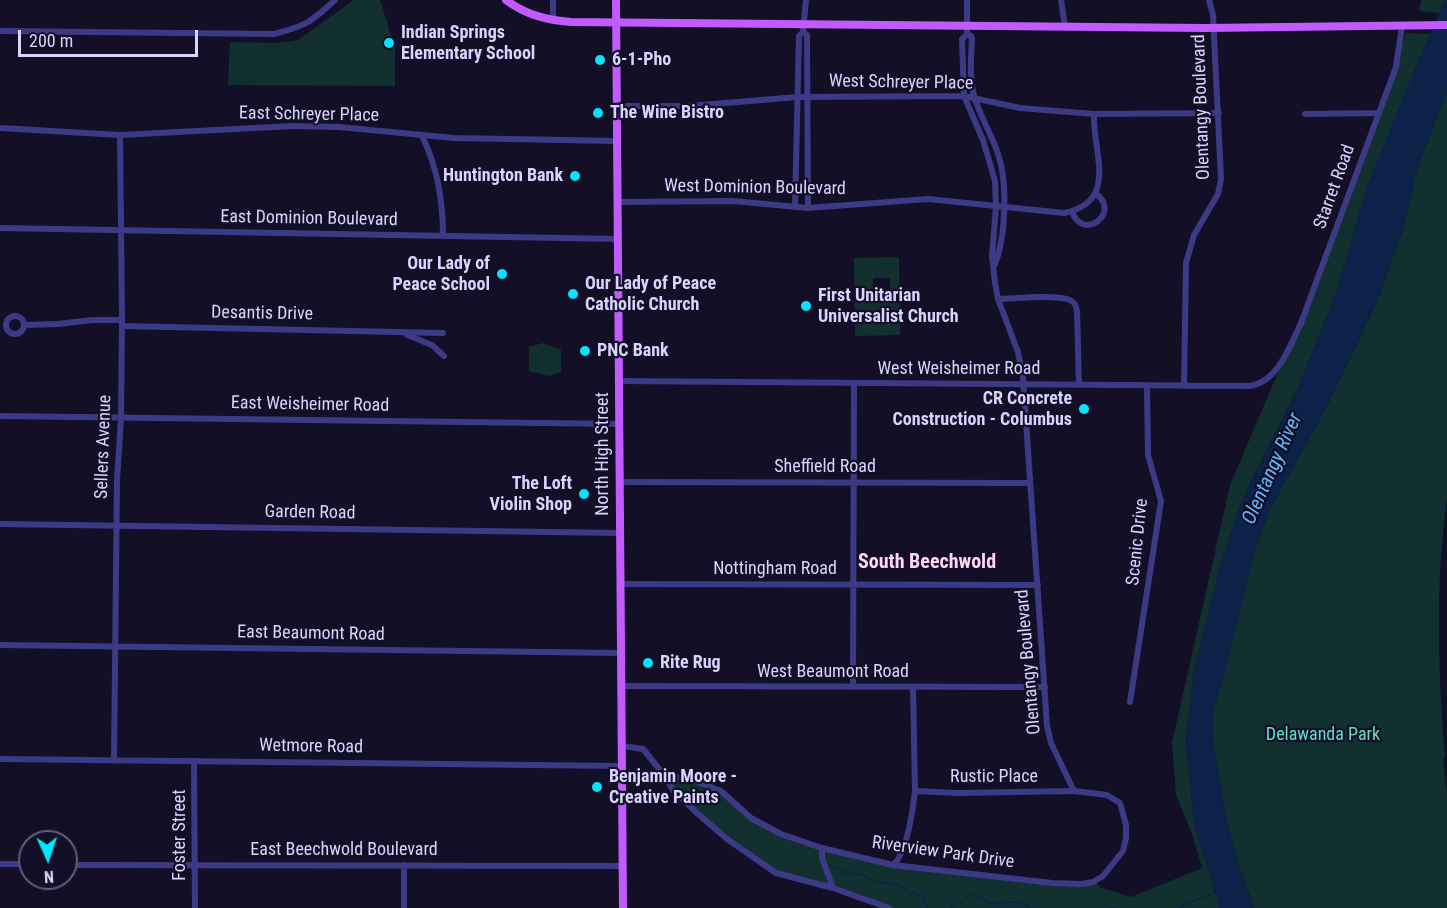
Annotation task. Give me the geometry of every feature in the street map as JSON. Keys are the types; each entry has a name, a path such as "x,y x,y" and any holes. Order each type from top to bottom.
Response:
{"main road":[{"path":"506,0 529,13 553,20 804,28 967,30 1065,27 1447,25"},
{"name":"North High Street","path":"616,0 623,908"}],"street":[{"path":"0,32 274,34 300,28 324,12 335,0"},
{"path":"553,0 553,20"},
{"path":"806,0 804,28 807,35 808,208"},
{"path":"967,0 967,30 962,39 964,96 992,168 996,207 992,256 994,267"},
{"path":"1061,0 1065,27"},
{"name":"Olentangy Boulevard","path":"1184,386 1186,263 1194,236 1218,194 1222,163 1214,28 1209,0"},
{"name":"Starret Road","path":"1285,356 1304,315 1396,67 1402,26"},
{"path":"795,207 799,36 804,28"},
{"path":"967,30 972,39 971,73 974,98 999,154 1004,180 999,256 994,267"},
{"name":"West Schreyer Place","path":"617,106 690,106 808,96 964,96 1020,108 1094,114 1219,113"},
{"path":"1305,114 1379,113"},
{"path":"1094,114 1093,125 1100,170 1100,179 1095,194"},
{"name":"East Schreyer Place","path":"0,128 120,135 292,126 339,127 422,136 617,141"},
{"name":"Sellers Avenue","path":"114,760 122,323 120,135"},
{"path":"422,136 431,153 438,179 443,211 443,236"},
{"name":"West Dominion Boulevard","path":"617,202 733,201 808,208 928,199 1058,213 1072,211 1086,203 1095,194 1103,203 1104,209 1102,216 1095,223 1085,225 1076,220 1072,211"},
{"name":"East Dominion Boulevard","path":"0,228 618,239"},
{"name":"Olentangy Boulevard","path":"994,267 998,299 1018,352 1023,384 1049,736 1074,791"},
{"path":"998,299 1071,300 1077,310 1079,385"},
{"name":"Desantis Drive","path":"24,325 58,324 83,320 443,333"},
{"name":"Desantis Drive","path":"400,332 432,345 444,356"},
{"name":"West Weisheimer Road","path":"619,381 1255,386 1267,380 1285,356"},
{"path":"853,687 854,383"},
{"name":"Scenic Drive","path":"1130,702 1161,501 1148,455 1147,386"},
{"name":"East Weisheimer Road","path":"0,416 619,424"},
{"name":"Sheffield Road","path":"620,482 1030,483"},
{"name":"Garden Road","path":"0,524 620,533"},
{"name":"Nottingham Road","path":"620,584 1038,585"},
{"name":"East Beaumont Road","path":"0,645 621,653"},
{"name":"West Beaumont Road","path":"621,686 1045,687"},
{"path":"893,864 900,857 913,808 915,791 913,687"},
{"path":"622,746 644,748 674,790 698,814 736,846 776,873 833,888 889,908"},
{"name":"Wetmore Road","path":"0,759 622,766"},
{"name":"Foster Street","path":"194,761 195,908"},
{"name":"Riverview Park Drive","path":"664,775 693,780 721,791 751,818 781,834 822,848 893,864 1052,883 1082,884 1093,882 1103,876 1123,851 1126,825 1120,803 1114,798 1098,793 1074,791"},
{"name":"Rustic Place","path":"915,791 958,793 1074,791"},
{"path":"822,848 822,858 833,888"},
{"path":"0,864 18,864"},
{"name":"East Beechwold Boulevard","path":"78,865 622,866"},
{"path":"404,866 404,908"}],"green space":[{"path":"354,0 380,0 395,48 395,86 228,85 230,42 276,43 298,40"},
{"path":"1421,0 1445,0 1439,13 1419,11"},
{"path":"1406,33 1430,34 1367,187 1337,291 1300,383 1242,500 1219,571 1193,675 1186,742 1194,823 1220,908 889,908 776,873 727,839 673,790 664,775 721,791 751,818 781,834 868,859 1052,883 1096,880 1099,887 1131,897 1202,868 1192,834 1176,795 1172,743 1230,485 1323,267"},
{"name":"Delawanda Park","path":"1447,92 1447,499 1443,531 1439,628 1445,757 1443,759 1447,795 1447,908 1255,908 1239,867 1227,823 1213,741 1213,711 1254,553 1269,510 1324,412 1377,302 1402,231 1418,166"},
{"path":"899,257 900,335 855,336 854,258","holes":["873,278 890,278 890,300 873,300"]},
{"path":"543,343 561,350 561,372 550,376 529,371 529,347"}],"water":[{"name":"Olentangy River","path":"1445,0 1447,0 1447,92 1418,166 1402,231 1377,302 1324,412 1269,510 1254,553 1213,711 1213,741 1227,823 1239,867 1255,908 1220,908 1194,823 1186,742 1193,675 1219,571 1242,500 1300,383 1337,291 1367,187"}],"waterway":[{"path":"827,865 847,873 863,875 876,882 896,884 909,892 923,896 927,908"},
{"path":"1178,908 1215,892"},
{"path":"951,908 973,893 990,903 1016,902 1031,908"},
{"path":"1110,908 1115,908"}],"place":[{"name":"Indian Springs Elementary School","path":"389,43"},
{"name":"6-1-Pho","path":"600,60"},
{"name":"The Wine Bistro","path":"598,113"},
{"name":"Huntington Bank","path":"575,176"},
{"name":"Our Lady of Peace School","path":"502,274"},
{"name":"Our Lady of Peace Catholic Church","path":"573,294"},
{"name":"First Unitarian Universalist Church","path":"806,306"},
{"name":"PNC Bank","path":"585,351"},
{"name":"CR Concrete Construction - Columbus","path":"1084,409"},
{"name":"The Loft Violin Shop","path":"584,494"},
{"name":"Rite Rug","path":"648,663"},
{"name":"Benjamin Moore - Creative Paints","path":"597,787"}],"district":[{"name":"South Beechwold","path":"927,563"}]}
